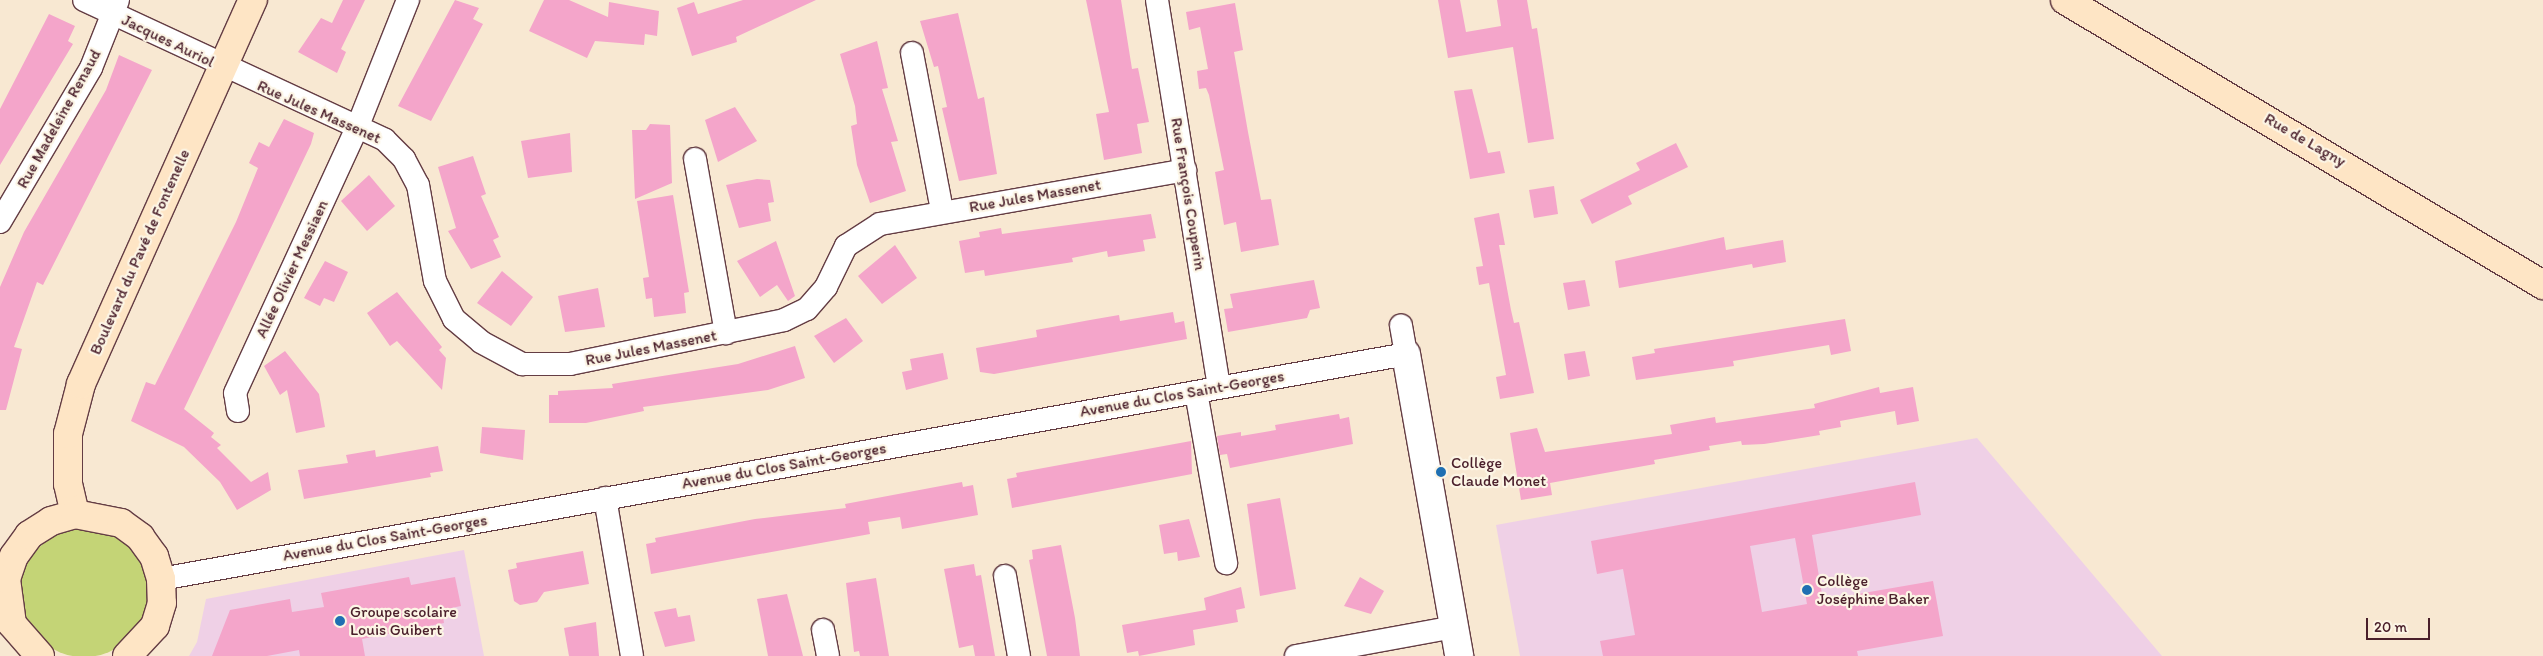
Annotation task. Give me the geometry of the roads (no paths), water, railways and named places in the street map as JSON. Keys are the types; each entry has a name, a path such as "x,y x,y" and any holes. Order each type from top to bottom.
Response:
{"main road":[{"name":"Boulevard du Pavé de Fontenelle","path":"75,514 68,484 68,434 81,384 253,0"},
{"name":"Rue de Lagny","path":"2066,0 2543,285"},
{"path":"40,656 23,641 3,606 6,580 14,556 29,535 51,521 75,514 121,523 149,550 161,579 162,603 154,626 127,656"}],"street":[{"name":"Jacques Auriol","path":"84,0 115,7 223,67"},
{"path":"357,128 408,0"},
{"name":"Rue François Couperin","path":"1157,0 1219,388"},
{"name":"Rue Madeleine Renaud","path":"0,222 87,75 115,7"},
{"path":"912,53 942,212"},
{"name":"Rue Jules Massenet","path":"223,67 385,140 404,159 418,186 435,281 454,319 481,342 522,364 570,364 784,320 807,310 826,287 846,246 880,224 1185,170"},
{"name":"Allée Olivier Messiaen","path":"238,411 235,393 357,128"},
{"path":"695,160 726,333"},
{"path":"1401,325 1459,656"},
{"name":"Avenue du Clos Saint-Georges","path":"161,579 1406,354"},
{"path":"1196,392 1226,563"},
{"path":"605,498 632,656"},
{"path":"1005,576 1019,656"},
{"path":"1296,656 1454,626"},
{"path":"823,630 828,656"}],"place":[{"name":"Collège Claude Monet","path":"1441,472"},
{"name":"Collège Joséphine Baker","path":"1807,590"},
{"name":"Groupe scolaire Louis Guibert","path":"340,621"}]}
